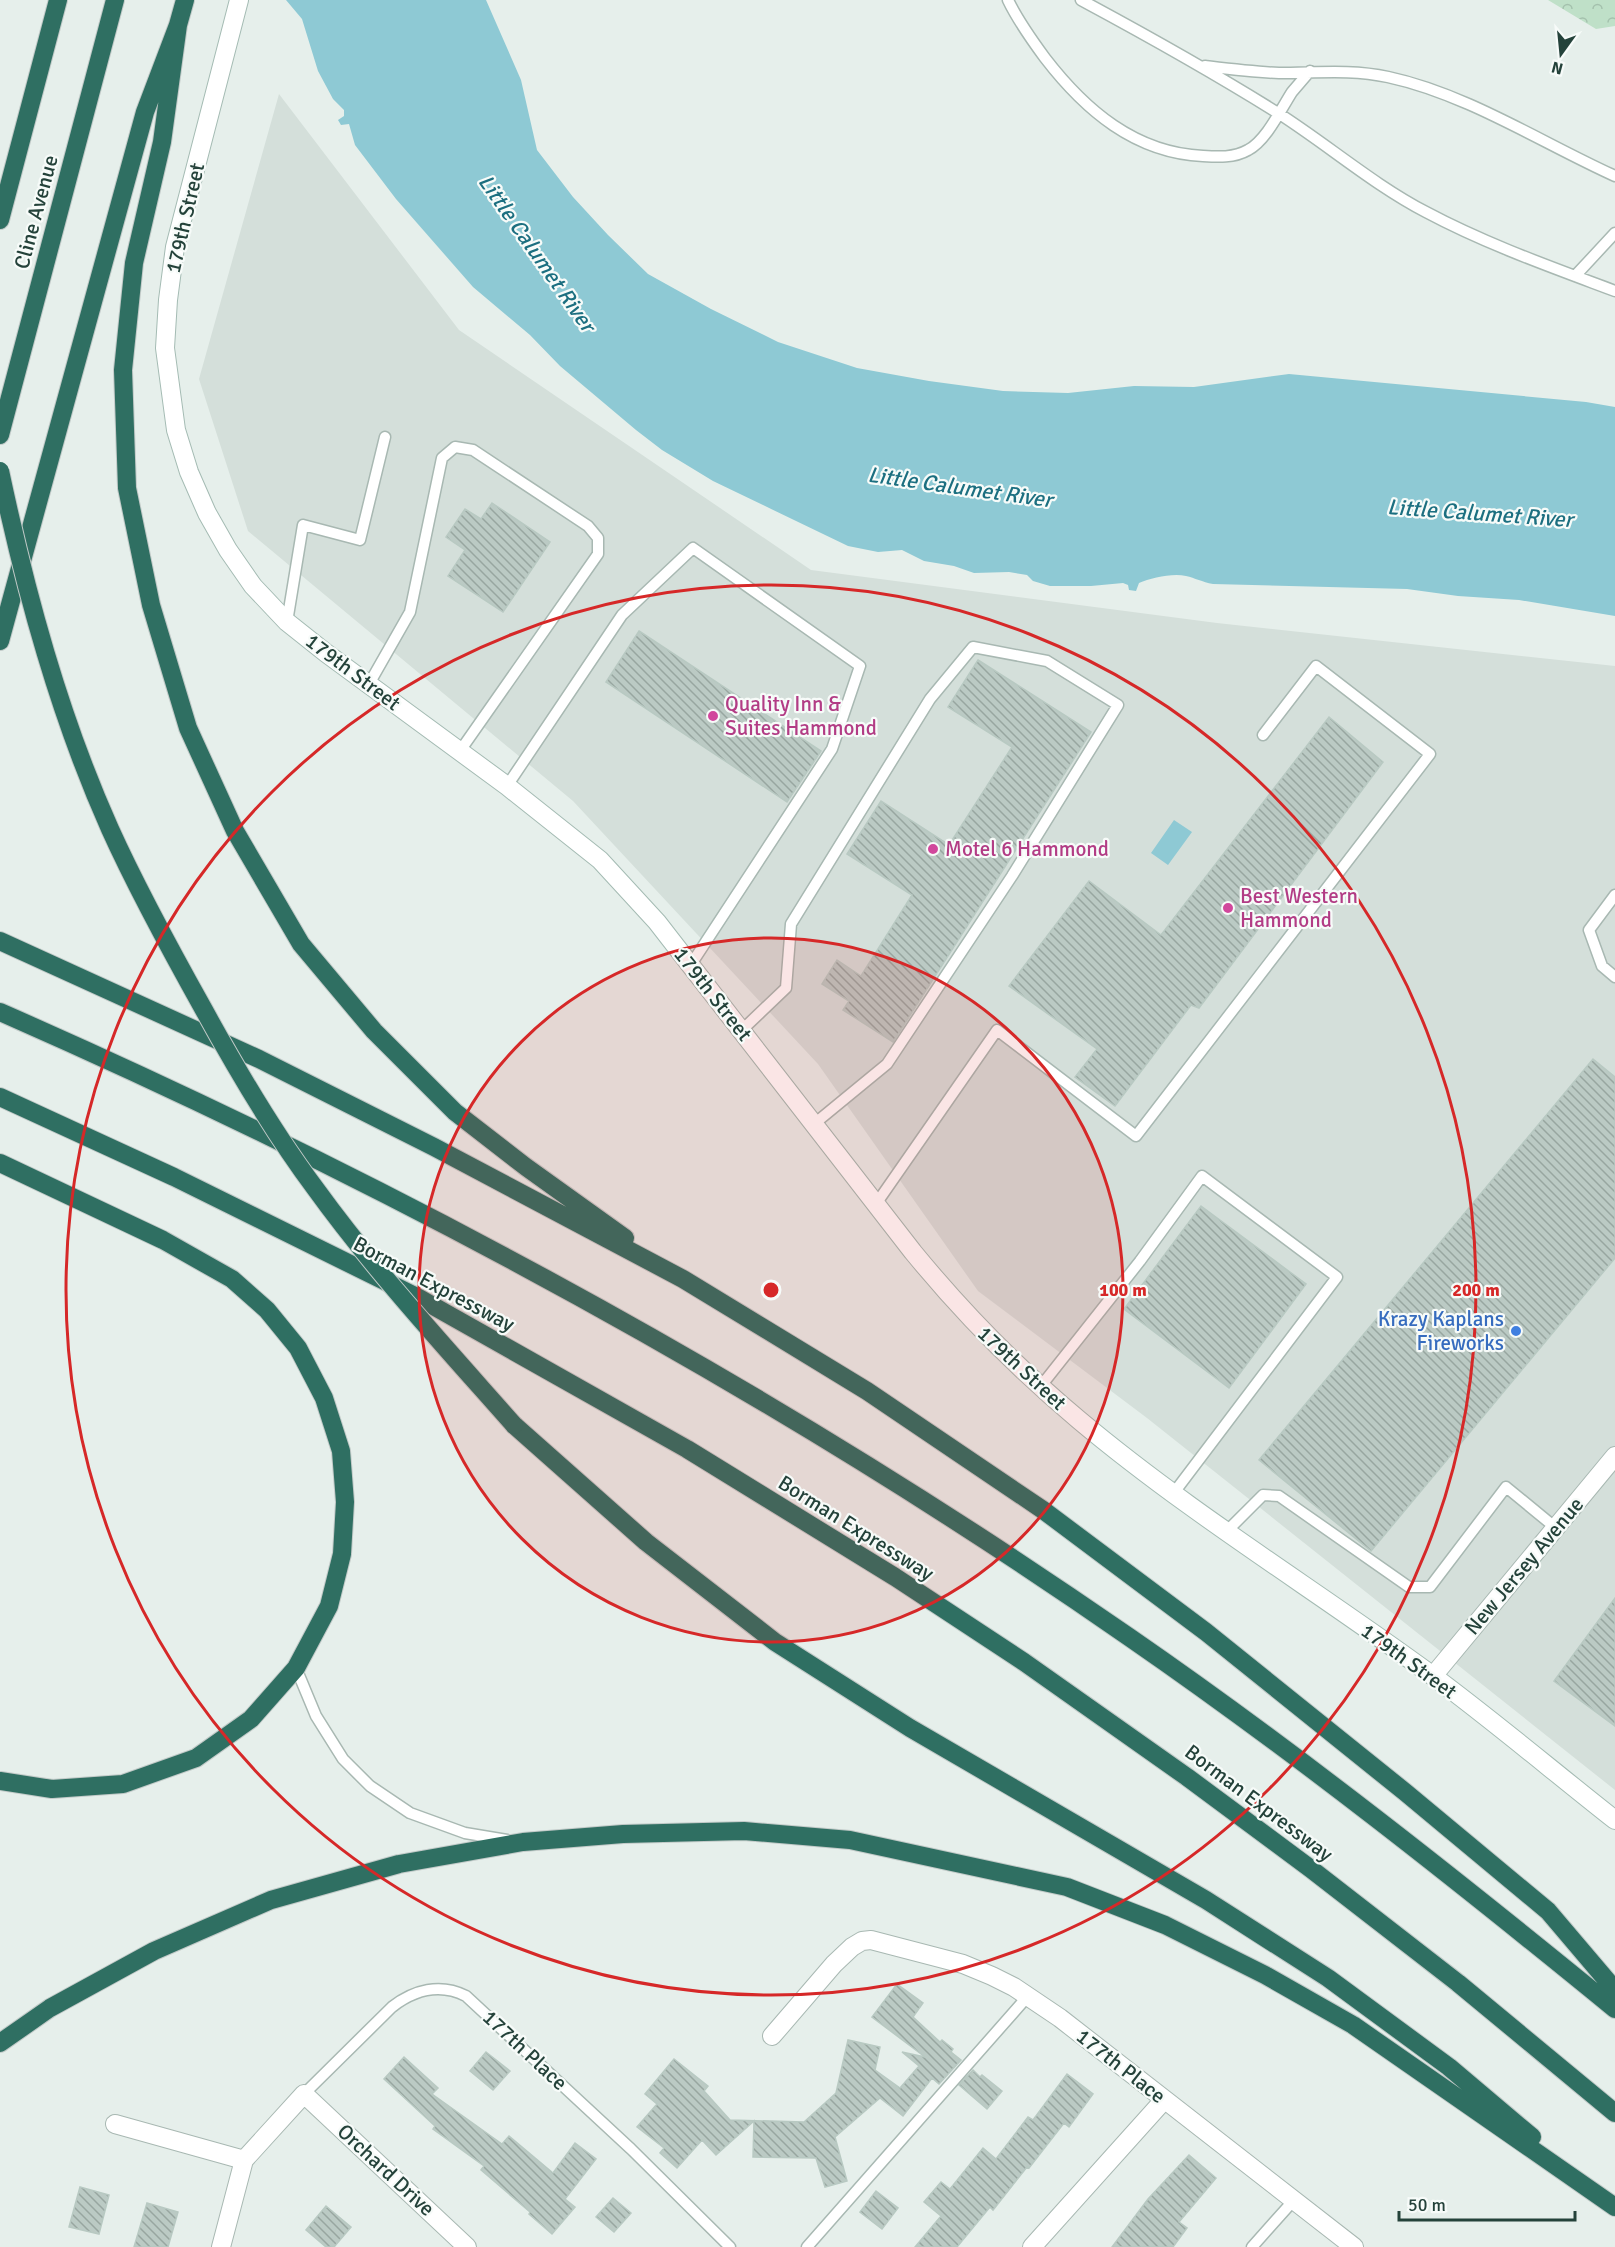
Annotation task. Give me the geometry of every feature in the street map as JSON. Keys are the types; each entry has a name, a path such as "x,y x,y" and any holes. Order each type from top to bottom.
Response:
{"highway":[{"name":"Cline Avenue","path":"0,220 58,0"},
{"name":"Cline Avenue","path":"0,435 115,0"},
{"path":"0,641 145,112 178,25 185,0"},
{"path":"178,25 162,142 134,263 123,370 127,488 151,605 188,728 235,831 301,944 374,1031 455,1112 526,1167 683,1279"},
{"path":"0,471 22,571 57,690 109,827 141,895 252,1096 315,1189 416,1314 514,1425 645,1542 775,1642 910,1728 1206,1899 1328,1978 1449,2067 1615,2207"},
{"path":"1,942 259,1059 434,1147 683,1279 867,1391 1043,1510 1206,1632 1405,1792 1548,1911 1615,1990"},
{"path":"0,1012 101,1056 330,1166 551,1280 726,1380 936,1509 1128,1636 1307,1765 1481,1900 1615,2009"},
{"name":"Borman Expressway","path":"0,1097 174,1177 419,1298 687,1449 895,1577 1024,1662 1187,1777 1311,1869 1458,1983 1615,2113"},
{"path":"0,1163 163,1240 232,1279 267,1310 298,1348 324,1398 341,1451 345,1502 342,1554 329,1606 296,1668 251,1719 196,1758 123,1784 52,1789 0,1781"},
{"path":"0,2043 50,2007 154,1951 272,1900 399,1864 523,1842 623,1834 744,1831 850,1840 1067,1887 1165,1925 1265,1975 1353,2025 1615,2207"}],"street":[{"name":"179th Street","path":"239,0 175,247 165,348 176,430 189,472 207,513 228,550 253,586 287,622 507,786 600,860 657,922 955,1303 1041,1386 1079,1420 1173,1494 1433,1676 1615,1820"},
{"name":"New Jersey Avenue","path":"1433,1676 1615,1456"},
{"name":"177th Place","path":"772,2036 834,1964 862,1941 879,1941 963,1965 992,1976 1028,1996 1060,2018 1354,2247"},
{"path":"221,2247 244,2160 304,2094"},
{"name":"Orchard Drive","path":"304,2094 467,2247"},
{"path":"1032,2247 1164,2100"},
{"path":"115,2124 244,2160"}],"lane":[{"path":"1008,0 1016,17 1037,47 1083,102 1120,132 1150,146 1184,155 1232,156 1247,151 1257,144 1310,71"},
{"path":"1081,0 1201,66 1426,212 1481,238 1615,291"},
{"path":"1201,66 1260,72 1335,71 1369,74 1429,89 1482,111 1615,176"},
{"path":"1575,276 1615,234"},
{"path":"287,622 303,525 360,540 384,437"},
{"path":"369,684 410,612 442,458 455,447 473,450 588,526 598,538 598,554 460,751"},
{"path":"507,786 622,615 693,549 860,666 832,749 690,966"},
{"path":"742,1030 786,988 791,924 930,699 973,648 1047,660 1118,705 1012,876 887,1064 814,1124"},
{"path":"876,1204 997,1030 1136,1136 1430,754 1316,666 1263,735"},
{"path":"1615,895 1589,930 1602,966 1615,977"},
{"path":"1041,1386 1140,1261 1202,1176 1337,1276 1173,1494"},
{"path":"1226,1532 1263,1495 1279,1496 1409,1587 1430,1587 1506,1487 1556,1528"},
{"path":"296,1668 321,1725 343,1759 370,1786 410,1813 465,1833 523,1842"},
{"name":"177th Place","path":"304,2094 404,1998 429,1989 449,1989 458,1992 466,1996 631,2149 730,2247"},
{"path":"807,2247 1028,1996"},
{"path":"1252,2247 1294,2200"}],"shaded area":[{"path":"279,94 459,330 811,570 1217,623 1615,666 1615,1790 1147,1418 978,1291 818,1064 573,801 248,531 199,379"}],"green space":[{"path":"1548,0 1615,0 1615,26 1596,29"}],"water":[{"name":"Little Calumet River","path":"286,0 486,0 521,80 537,150 573,197 608,235 648,274 711,309 778,342 857,368 1003,391 1068,393 1134,386 1194,387 1289,374 1586,402 1615,407 1615,616 1519,600 1458,596 1407,589 1213,584 1180,575 1162,576 1144,581 1139,583 1136,591 1129,590 1128,585 1123,583 1050,586 1033,581 1027,575 1009,572 974,573 954,566 924,561 902,550 878,552 848,546 713,481 662,450 560,366 530,335 473,287 396,199 355,145 349,124 341,125 338,120 344,116 344,110 333,99 318,71 302,19"},
{"path":"1174,820 1192,832 1168,865 1151,853"}],"building":[{"path":"492,503 550,542 503,612 448,576 465,550 446,537 465,509 481,519"},
{"name":"Quality Inn & Suites Hammond","path":"639,631 821,751 787,802 606,682"},
{"name":"Motel 6 Hammond","path":"978,660 1091,732 893,1042 843,1010 849,1001 822,984 837,960 861,976 912,895 847,854 881,801 949,845 1012,747 948,707"},
{"name":"Best Western Hammond","path":"1329,717 1383,762 1199,1008 1191,1005 1115,1106 1075,1077 1097,1049 1009,986 1089,881 1161,935"},
{"path":"1593,1059 1615,1077 1615,1258 1371,1551 1259,1460"},
{"path":"1201,1206 1306,1284 1229,1388 1124,1309"},
{"path":"1615,1598 1615,1726 1554,1681"},
{"path":"897,1984 923,2003 913,2017 940,2042 942,2040 953,2049 951,2052 961,2060 939,2084 932,2078 903,2116 880,2098 835,2137 847,2181 825,2187 816,2158 753,2157 754,2121 716,2155 702,2140 677,2168 660,2153 664,2148 637,2127 657,2104 645,2094 674,2059 708,2086 704,2091 730,2120 804,2122 836,2093 848,2040 880,2047 875,2070 900,2088 919,2066 902,2052 925,2057 872,2017"},
{"path":"486,2052 510,2071 493,2090 470,2071"},
{"path":"404,2057 438,2088 432,2094 502,2144 509,2136 553,2173 575,2143 596,2159 565,2199 575,2207 552,2234 481,2170 484,2166 433,2129 435,2126 384,2079"},
{"path":"973,2070 1002,2091 987,2109 959,2085"},
{"path":"1067,2074 1093,2094 1069,2127 1064,2123 993,2210 990,2207 957,2247 915,2247 941,2216 924,2202 941,2182 950,2189 983,2148 996,2159 1028,2117 1033,2120"},
{"path":"1189,2155 1216,2178 1179,2222 1187,2228 1173,2247 1112,2247 1148,2199"},
{"path":"80,2187 109,2195 99,2234 69,2227"},
{"path":"876,2191 898,2208 882,2229 860,2212"},
{"path":"613,2198 631,2213 614,2232 596,2217"},
{"path":"147,2203 178,2212 168,2247 134,2247"},
{"path":"326,2206 351,2227 334,2247 326,2247 306,2230"}],"place":[{"name":"Quality Inn & Suites Hammond","path":"713,716"},
{"name":"Motel 6 Hammond","path":"933,849"},
{"name":"Best Western Hammond","path":"1228,908"},
{"name":"Krazy Kaplans Fireworks","path":"1516,1331"}]}
